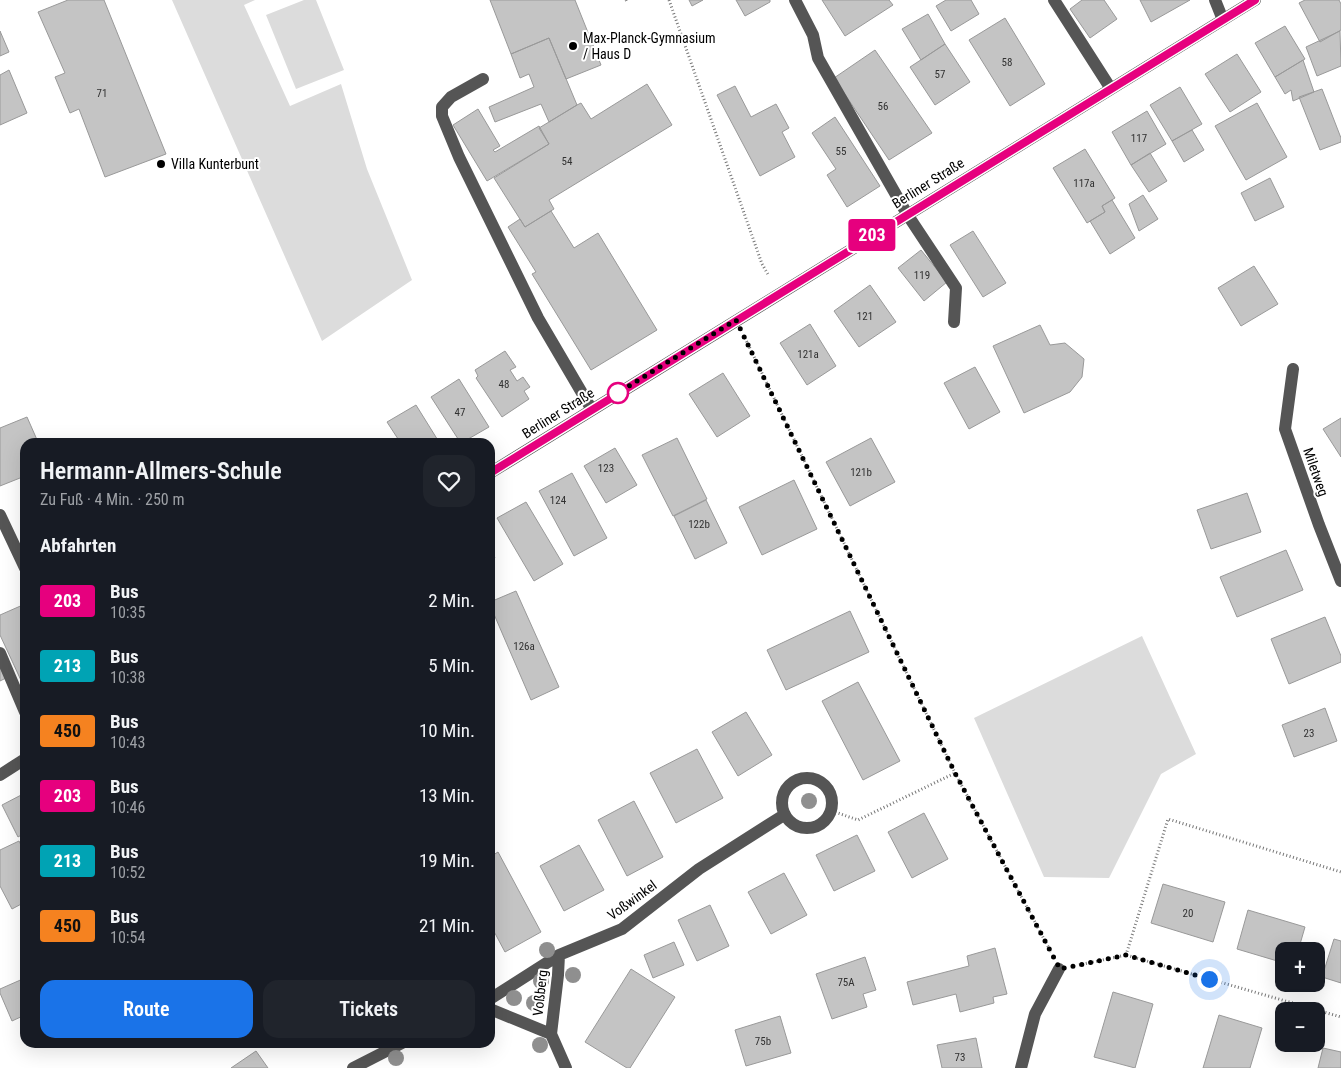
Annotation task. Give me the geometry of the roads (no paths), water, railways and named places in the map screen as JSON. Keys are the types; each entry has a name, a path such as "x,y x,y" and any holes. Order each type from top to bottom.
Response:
{"street":[{"path":"795,0 813,35 818,58 907,214 956,288 954,322"},
{"path":"1054,0 1111,88"},
{"path":"1215,0 1223,20"},
{"name":"Berliner Straße","path":"495,470 1255,0"},
{"path":"483,79 451,97 442,107 442,116 458,157 538,318 592,410"},
{"name":"Miletweg","path":"1293,369 1285,430 1341,581"},
{"path":"0,515 20,557"},
{"path":"0,653 20,700"},
{"path":"0,775 20,762"},
{"path":"800,778 817,779 831,792 832,811 827,820 813,828 796,826 784,815 781,801 786,787 800,778"},
{"name":"Voßwinkel","path":"495,995 559,956 622,929 699,868 784,815"},
{"name":"Voßberg","path":"559,956 551,1034 566,1068"},
{"path":"1021,1068 1035,1014 1060,969"},
{"name":"Voßberg","path":"495,1011 551,1034"},
{"path":"353,1068 392,1048"}],"place":[{"name":"Max-Planck-Gymnasium / Haus D","path":"573,46"},
{"name":"Villa Kunterbunt","path":"161,164"}]}
